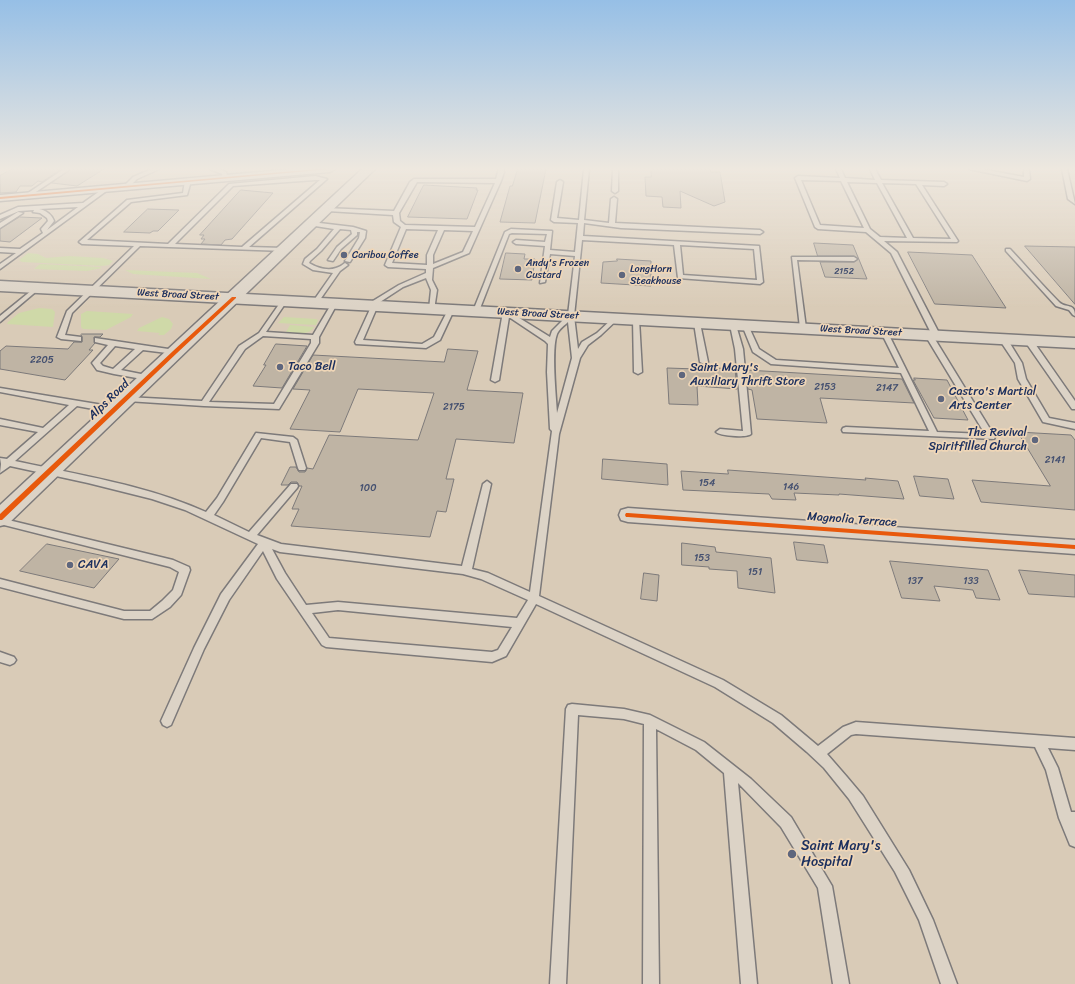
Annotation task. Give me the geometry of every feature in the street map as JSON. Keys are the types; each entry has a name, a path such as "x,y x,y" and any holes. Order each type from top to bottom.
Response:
{"main road":[{"name":"Alps Road","path":"0,519 321,215"},
{"name":"West Broad Street","path":"0,286 1075,343"}],"street":[{"name":"Magnolia Terrace","path":"628,515 1075,547"}],"lane":[{"path":"0,226 16,215"},
{"path":"45,234 44,229 51,221 50,217 47,215"},
{"path":"0,267 71,215"},
{"path":"113,215 82,242 284,250"},
{"path":"170,245 200,215"},
{"path":"243,249 282,215"},
{"path":"396,215 397,222 404,227 476,229"},
{"path":"404,227 388,265 431,266 466,253 483,215"},
{"path":"555,215 554,220 760,232"},
{"path":"576,358 571,316 582,215"},
{"path":"612,224 613,215"},
{"path":"813,215 818,228 868,230"},
{"path":"846,430 991,437 933,335 894,252 868,230 861,215"},
{"path":"897,215 911,240"},
{"path":"878,239 955,241 939,215"},
{"path":"311,224 353,229 363,232 362,238 347,263 342,269 337,271 315,302"},
{"path":"337,271 328,265 310,267 306,264 307,260 319,250 338,228"},
{"path":"432,309 434,290 429,280 431,266 430,255 442,228"},
{"path":"328,265 339,248 355,234 353,229"},
{"path":"476,311 507,233 520,230 550,232 542,282"},
{"path":"580,238 757,247 760,282 680,277 677,243"},
{"path":"516,242 547,244"},
{"path":"78,339 61,337 69,312 139,244"},
{"path":"0,250 21,251"},
{"path":"1008,250 1058,305 1074,311"},
{"path":"546,252 578,254"},
{"path":"803,328 794,258 854,259"},
{"path":"429,274 401,286 373,305 359,342 423,346 437,338 451,310"},
{"path":"0,320 37,288"},
{"path":"204,404 242,348 261,334 284,301"},
{"path":"0,390 76,403 204,404 276,407 315,342 316,337 334,304"},
{"path":"495,380 506,312 548,339 552,344"},
{"path":"555,434 551,372 552,344 554,332 571,316"},
{"path":"264,543 281,576 326,642 492,656 502,653 534,599 555,434 576,358 585,344 599,334 616,318"},
{"path":"636,319 638,372"},
{"path":"697,323 704,362"},
{"path":"739,325 756,350 774,362 904,371"},
{"path":"720,432 747,434 738,349 739,325"},
{"path":"885,332 934,434"},
{"path":"261,334 316,337"},
{"path":"1003,339 1018,364 1022,374 1022,380 1046,420 1075,426"},
{"path":"98,340 114,344 175,352"},
{"path":"1028,340 1075,407"},
{"path":"114,344 96,363 100,368 148,378"},
{"path":"114,372 142,347"},
{"path":"0,470 4,462 76,403"},
{"path":"0,422 44,430"},
{"path":"208,516 220,500 259,435 292,440 302,468"},
{"path":"4,462 116,485 177,504 208,516 264,543 280,548 439,566 484,576 733,689 764,708 789,727 818,753 844,781 895,858 917,899 949,984"},
{"path":"466,571 487,484"},
{"path":"251,536 294,486"},
{"path":"0,519 173,564 185,570 177,592 166,604 152,615 124,615 0,583"},
{"path":"167,721 199,648 225,597 264,543"},
{"path":"304,609 338,606 519,623"},
{"path":"558,984 572,709 624,714 650,720 700,746 747,783 786,822 825,886 841,984"},
{"path":"650,720 651,984"},
{"path":"818,753 847,731 856,728 1075,744"},
{"path":"1038,741 1052,768 1071,818 1075,840"},
{"path":"730,769 749,984"}],"green space":[{"path":"28,253 38,254 46,258 69,256 103,258 113,261 109,265 102,266 22,262 19,260"},
{"path":"40,264 102,268 87,271 34,269"},
{"path":"125,270 197,273 211,279 133,274"},
{"path":"39,308 52,309 55,312 53,327 7,324 19,313"},
{"path":"87,311 133,314 131,317 106,330 83,329 81,327 81,314"},
{"path":"162,317 169,319 173,324 171,329 164,335 158,335 160,333 137,331 139,328"},
{"path":"284,317 318,320 316,325 278,323"},
{"path":"290,325 314,327 306,333 286,332"}],"building":[{"path":"142,215 174,215 158,231 153,231 150,233 124,232"},
{"path":"218,215 253,215 232,239 225,240 221,245 201,244 205,239 201,239 204,235 200,235"},
{"path":"409,215 469,215 467,219 408,217"},
{"path":"502,215 537,215 535,223 500,222"},
{"path":"20,217 42,218 10,242 0,241 0,229"},
{"path":"814,243 853,245 867,279 825,277 820,262 854,262 858,259 854,256 818,256"},
{"path":"1025,246 1075,247 1075,304"},
{"path":"908,252 972,255 1006,308 935,304"},
{"name":"Andy's Frozen Custard","path":"506,253 525,254 524,259 535,259 532,280 500,279"},
{"name":"LongHorn Steakhouse","path":"617,259 651,261 651,286 601,283 603,262 617,261"},
{"path":"82,334 103,334 100,337 94,337 95,343 89,350 93,350 65,380 0,369 0,351 6,346 68,349 74,342 82,342"},
{"name":"Taco Bell","path":"276,344 307,346 282,388 253,386 266,365 264,365"},
{"path":"448,349 478,351 467,390 523,393 514,443 456,439 446,479 454,479 446,512 437,511 430,537 291,526 299,509 292,509 302,486 299,486 297,482 291,482 288,485 281,485 290,467 296,467 299,472 305,472 307,468 313,469 329,435 418,440 434,393 358,389 340,432 290,429 310,390 293,389 313,355 444,362"},
{"path":"697,367 735,369 737,389 697,386 698,405 669,404 667,368 697,369"},
{"path":"746,370 902,379 914,403 820,398 827,423 757,419 752,390 748,389"},
{"name":"Castro's Martial Arts Center","path":"914,378 947,380 968,420 934,418 913,380 915,380"},
{"path":"1018,432 1071,435 1075,440 1075,510 981,502 972,480 1050,486"},
{"path":"603,459 667,464 668,485 602,479"},
{"path":"728,470 898,481 904,499 839,494 794,493 796,500 772,499 769,494 683,490 681,471 728,474"},
{"path":"914,476 948,479 954,499 920,496"},
{"path":"794,542 824,545 828,563 797,560"},
{"path":"682,543 715,547 716,552 771,558 775,593 738,588 737,571 682,565"},
{"name":"CAVA","path":"47,544 119,559 94,588 20,571"},
{"path":"890,561 988,570 1000,600 976,598 973,590 934,586 940,601 902,598"},
{"path":"1019,570 1075,575 1075,597 1029,594"},
{"path":"644,573 659,575 657,601 641,599"}],"cycle path":[{"path":"0,518 234,298"},
{"path":"628,515 1075,547"}],"place":[{"name":"Caribou Coffee","path":"344,255"},
{"name":"Andy's Frozen Custard","path":"518,269"},
{"name":"LongHorn Steakhouse","path":"622,275"},
{"name":"Taco Bell","path":"280,367"},
{"name":"Saint Mary's Auxiliary Thrift Store","path":"682,375"},
{"name":"Castro's Martial Arts Center","path":"941,399"},
{"name":"The Revival Spiritfilled Church","path":"1035,440"},
{"name":"CAVA","path":"70,565"},
{"name":"Saint Mary's Hospital","path":"792,854"}]}
